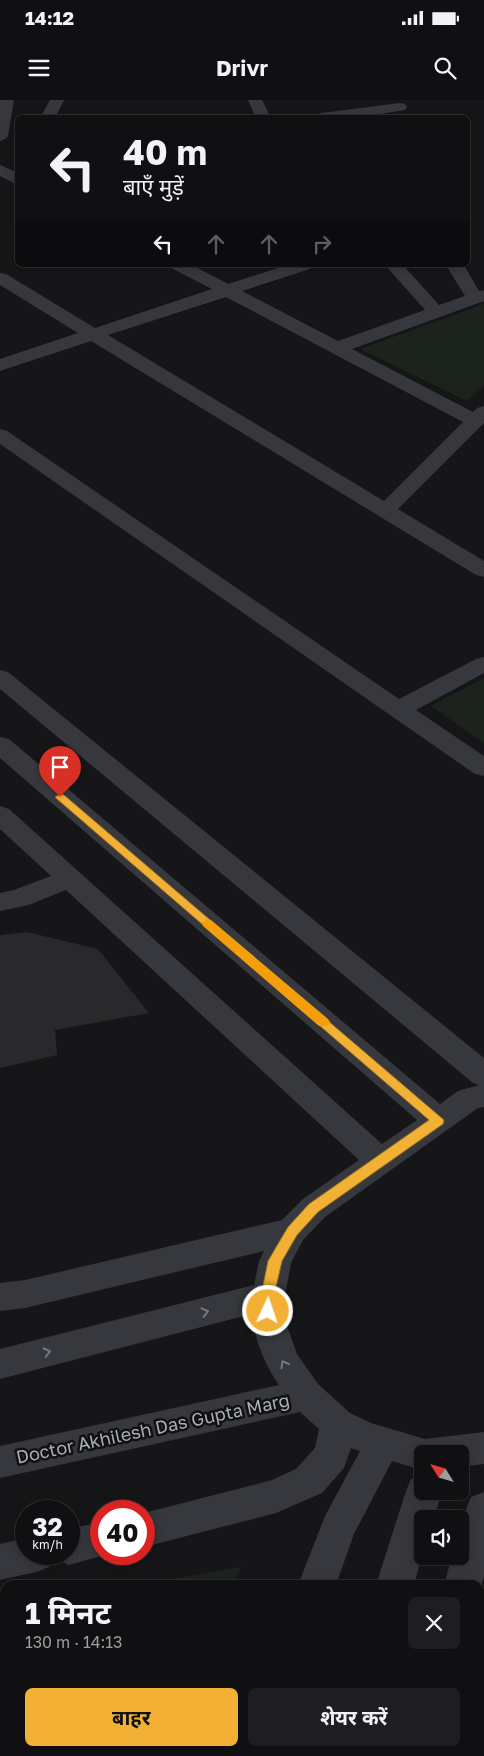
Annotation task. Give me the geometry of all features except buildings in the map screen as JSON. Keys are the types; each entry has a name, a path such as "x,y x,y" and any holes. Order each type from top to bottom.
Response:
{"street":[{"path":"7,100 1,133 15,131"},
{"path":"49,115 57,100"},
{"path":"255,100 262,115"},
{"path":"345,115 401,108"},
{"path":"3,163 15,177"},
{"path":"183,267 336,348 480,416 386,510"},
{"path":"0,365 298,267"},
{"path":"396,267 436,312"},
{"path":"336,348 479,296 457,267"},
{"path":"0,278 97,334 484,570"},
{"path":"0,435 484,768"},
{"path":"398,709 484,664"},
{"path":"0,677 484,1075"},
{"path":"0,745 438,1120"},
{"path":"0,815 381,1161"},
{"path":"0,902 19,898 70,878"},
{"path":"414,1452 364,1437 338,1424 306,1395 282,1361 270,1326 268,1296 275,1261 292,1231 314,1208 469,1099 484,1095"},
{"path":"0,1297 25,1294 292,1231"},
{"path":"0,1364 268,1296"},
{"name":"Doctor Akhilesh Das Gupta Marg","path":"0,1462 306,1395"},
{"path":"155,1527 276,1496 309,1481 331,1456 338,1424"},
{"path":"319,1580 338,1528 383,1443"},
{"path":"469,1450 484,1448"},
{"path":"397,1580 421,1500"},
{"path":"464,1580 484,1509"},
{"path":"0,1562 15,1559"}],"shaded area":[{"path":"484,304 484,386 467,401 360,349"},
{"path":"484,678 484,743 431,706"},
{"path":"241,1567 236,1580 167,1580"}],"slow traffic":[{"path":"207,923 324,1022"}],"route":[{"path":"60,797 438,1120 314,1208 292,1231 275,1261 268,1296 268,1311"}]}
